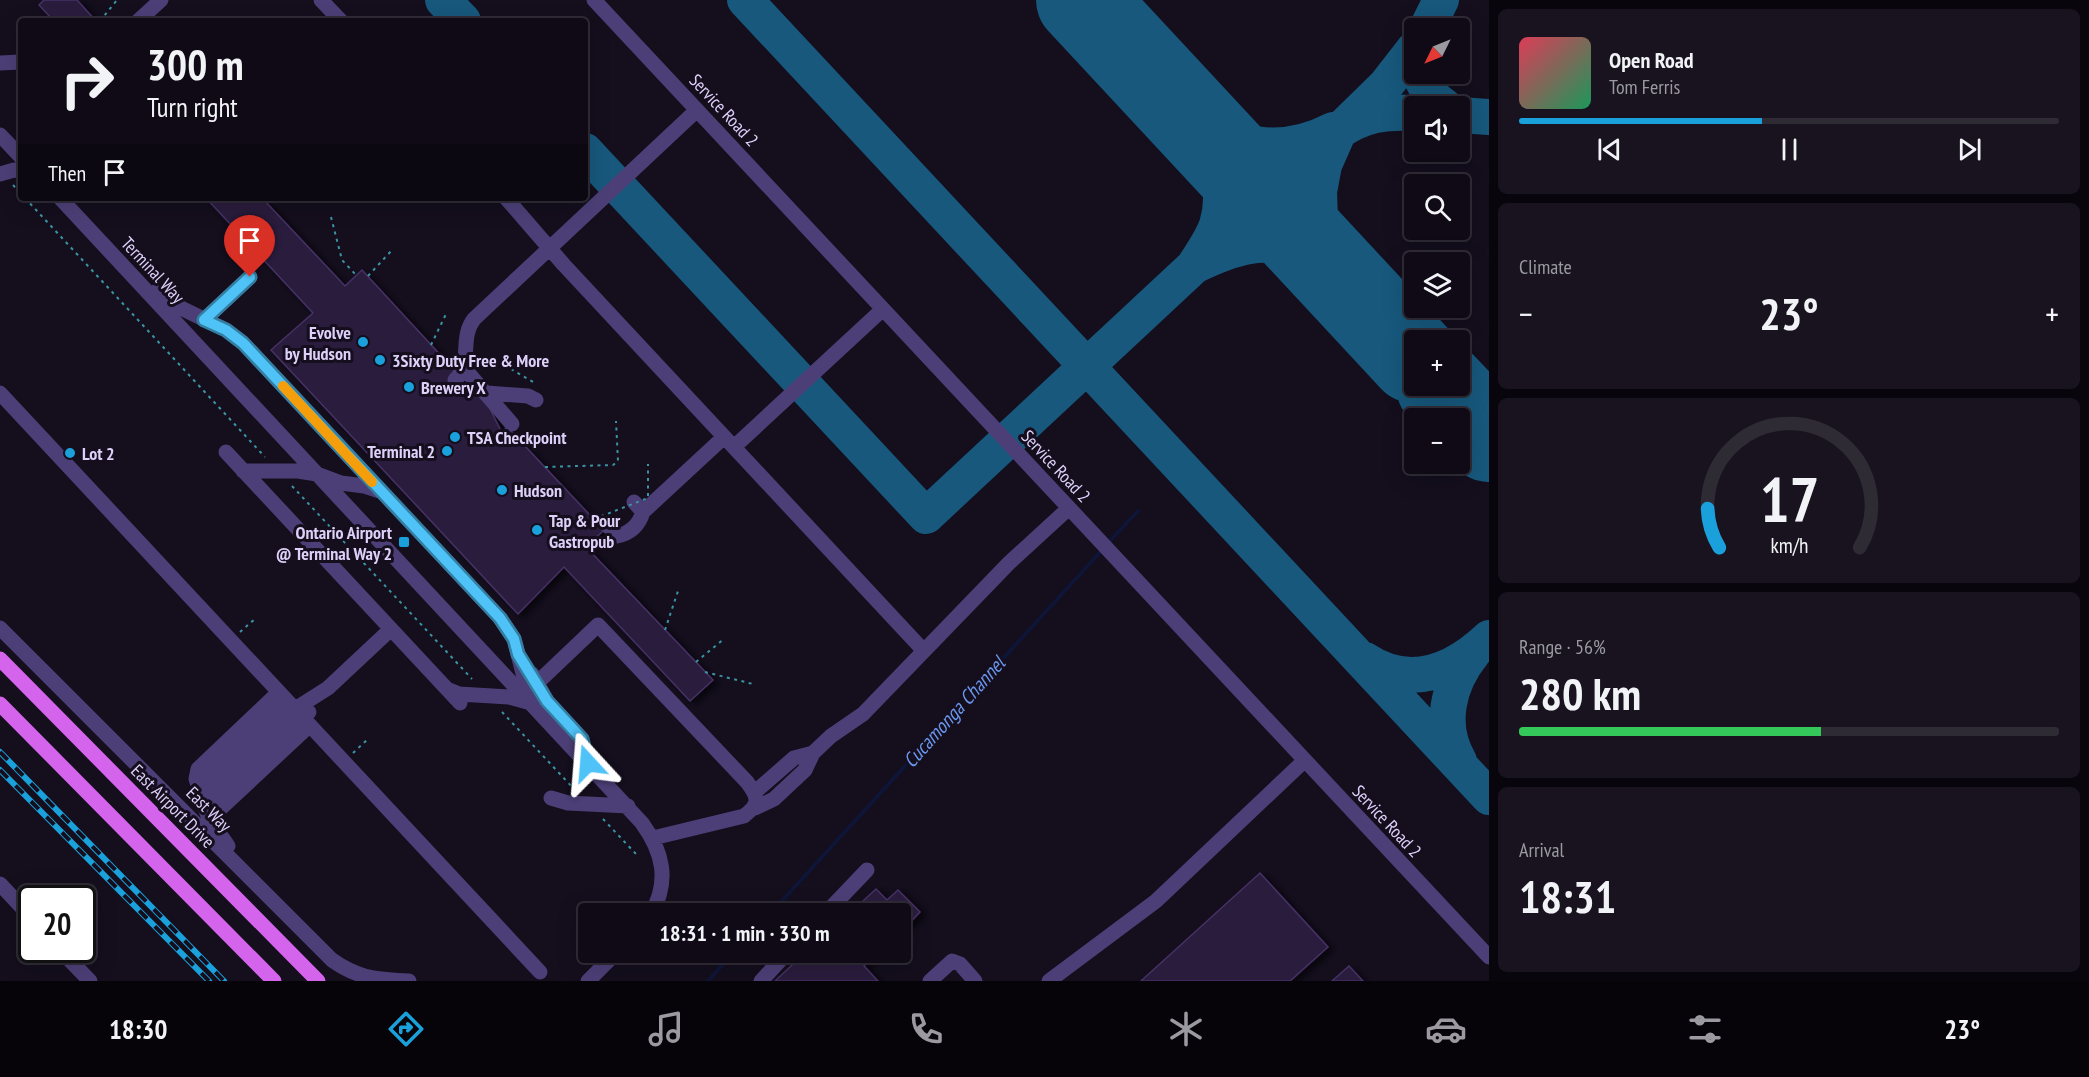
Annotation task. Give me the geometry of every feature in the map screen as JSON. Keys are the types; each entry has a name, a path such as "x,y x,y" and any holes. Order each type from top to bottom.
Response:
{"main road":[{"name":"East Airport Drive","path":"0,659 318,981"},
{"path":"0,704 274,981"}],"street":[{"path":"141,18 161,0"},
{"path":"321,0 338,18"},
{"name":"Service Road 2","path":"594,0 1489,957"},
{"path":"0,63 18,62"},
{"path":"487,393 530,398 508,419 494,405 487,393 459,374 469,325 697,110"},
{"path":"0,135 18,154"},
{"path":"509,201 924,651"},
{"name":"Terminal Way","path":"75,205 135,278 628,806 653,838 659,854 662,889 656,903"},
{"path":"204,320 250,277"},
{"path":"135,278 181,308 226,330 243,343 500,618 514,639 531,703"},
{"path":"608,526 617,536 626,534 640,522 639,507 729,442 883,309"},
{"path":"0,393 540,972"},
{"path":"226,452 460,703"},
{"path":"243,471 298,471 317,474 332,481 364,486 382,493"},
{"path":"653,838 744,816 774,799 805,770 813,753 831,736 863,714 1008,563 1069,508"},
{"path":"537,683 598,625 754,792 755,808"},
{"name":"East Way","path":"0,628 332,960 347,970 371,979 409,981"},
{"path":"246,874 208,814 200,790 204,779 295,709 321,701 328,688 391,629"},
{"path":"518,654 547,701 582,739 588,763"},
{"path":"446,688 459,694 510,697 531,703"},
{"path":"208,814 295,709"},
{"path":"208,814 204,800 210,789 295,709"},
{"path":"754,792 794,758 813,753"},
{"path":"1049,981 1156,901 1304,761"},
{"path":"551,798 568,803 628,806"},
{"path":"836,903 867,870"},
{"path":"0,884 18,903"},
{"path":"930,981 952,961 960,964 975,981"},
{"path":"73,963 90,981"},
{"path":"588,981 606,963"},
{"path":"761,981 778,963"}],"path":[{"path":"102,18 117,0"},
{"path":"28,201 471,679"},
{"path":"331,217 342,260 356,275"},
{"path":"368,276 393,249"},
{"path":"430,345 447,312"},
{"path":"545,467 613,465 618,461 616,421"},
{"path":"594,519 648,498 648,464"},
{"path":"665,630 679,588"},
{"path":"239,633 256,618"},
{"path":"696,662 725,638"},
{"path":"705,672 753,684"},
{"path":"487,696 636,854"},
{"path":"352,754 369,738"}],"building":[{"path":"44,0 77,0 93,18 51,18 39,5"},
{"name":"Terminal 2","path":"209,201 265,201 345,286 362,270 457,373 460,382 476,393 489,407 502,433 507,427 604,530 586,547 713,680 690,701 564,567 518,614 271,350 313,313"},
{"path":"1260,873 1328,947 1290,981 1141,981"},
{"path":"876,889 887,900 898,890 911,903 861,903"},
{"path":"911,903 920,912 911,921"},
{"path":"794,963 867,963 864,966 878,981 775,981"},
{"path":"1349,966 1363,981 1332,981"}],"waterway":[{"name":"Cucamonga Channel","path":"1108,543 1138,511"},
{"name":"Cucamonga Channel","path":"780,903 1103,549"},
{"name":"Cucamonga Channel","path":"708,981 724,963"}],"taxiway":[{"path":"443,0 460,18"},
{"path":"745,0 1489,797"},
{"path":"1064,0 1181,108 1203,124 1221,133 1257,144 1276,145 1295,144 1333,130"},
{"path":"1432,18 1441,0"},
{"path":"1345,282 1329,253 1320,219 1319,192 1324,165 1339,131 1386,85 1404,62"},
{"path":"1425,84 1432,96"},
{"path":"588,154 926,516 1339,131 1375,115 1404,113"},
{"path":"1470,116 1489,117"},
{"path":"1188,117 1216,168 1221,195 1215,231 1194,266 1221,254 1248,246 1277,245 1305,255 1347,285"},
{"path":"1365,660 1398,674 1431,673 1461,660 1489,638"},
{"path":"1459,761 1449,733 1449,705 1457,678 1473,653"}],"runway":[{"path":"1081,0 1404,347"},
{"path":"1450,396 1489,437"}],"railway":[{"path":"0,752 224,981"},
{"path":"0,770 209,981"}],"slow traffic":[{"path":"283,386 372,482"}],"place":[{"name":"Evolve by Hudson","path":"363,342"},
{"name":"3Sixty Duty Free & More","path":"380,360"},
{"name":"Brewery X","path":"409,387"},
{"name":"TSA Checkpoint","path":"455,437"},
{"name":"Terminal 2","path":"447,451"},
{"name":"Lot 2","path":"70,453"},
{"name":"Hudson","path":"502,490"},
{"name":"Tap & Pour Gastropub","path":"537,530"},
{"name":"Ontario Airport @ Terminal Way 2","path":"404,542"}],"route":[{"path":"250,277 204,320 226,330 243,343 500,618 509,629 518,654 547,701 582,739 588,763"}]}
